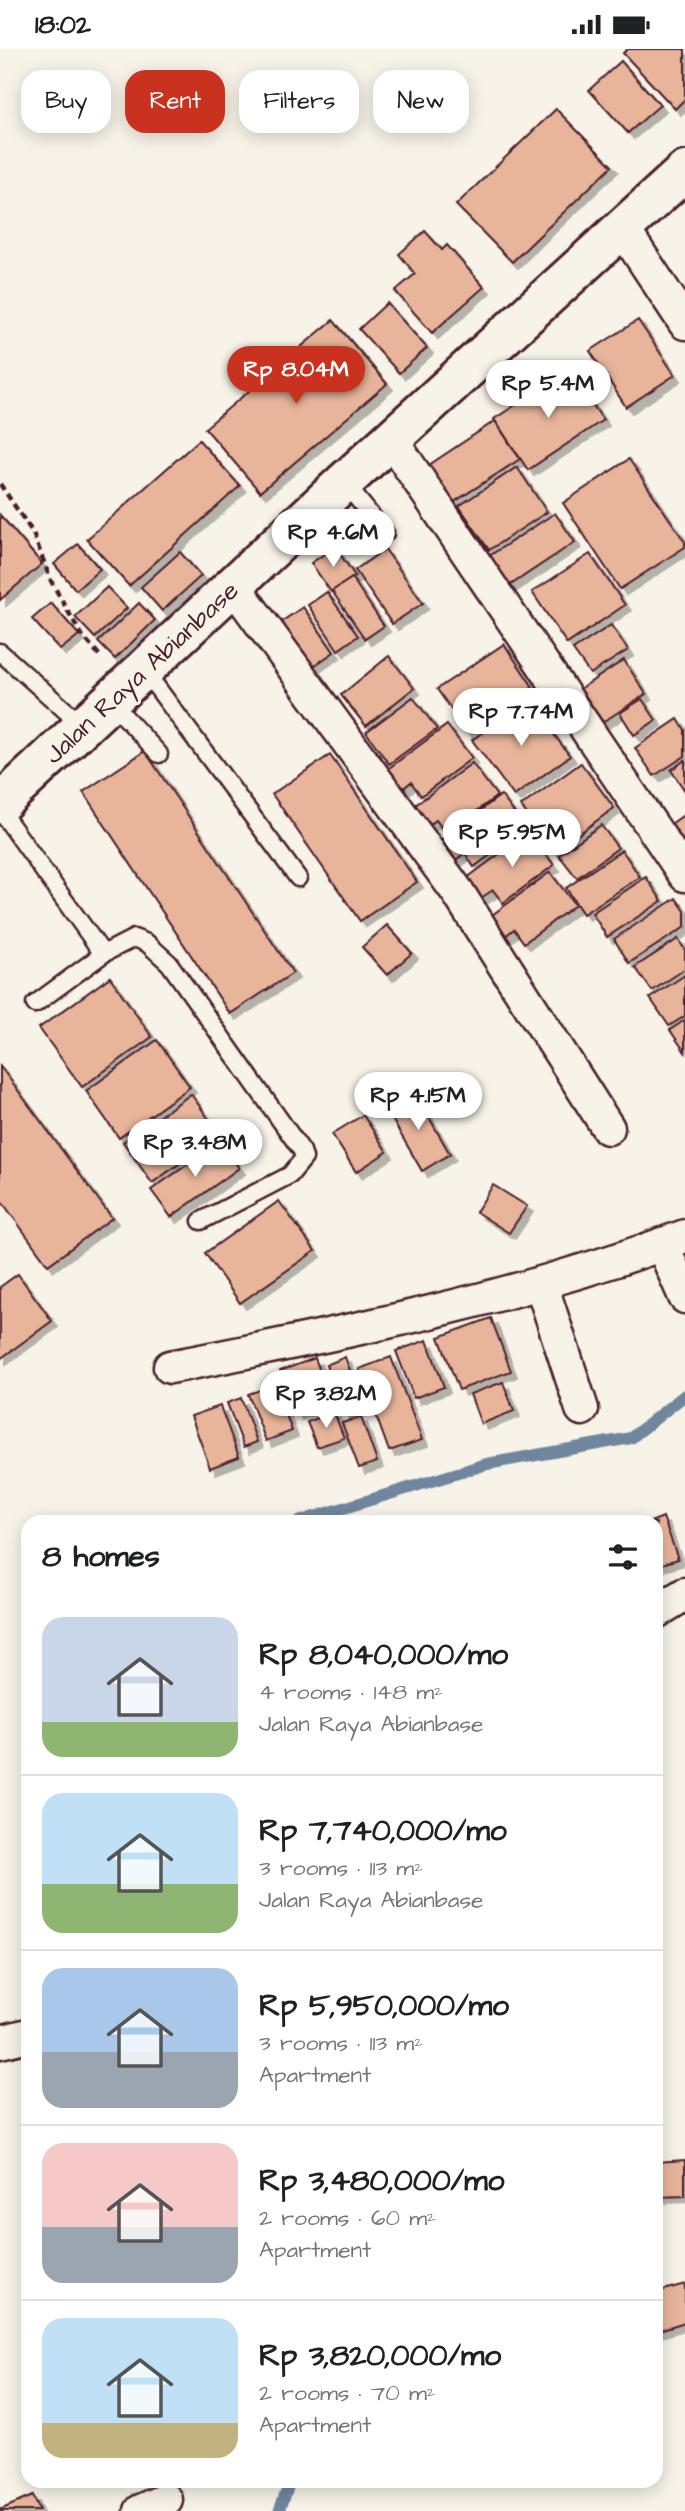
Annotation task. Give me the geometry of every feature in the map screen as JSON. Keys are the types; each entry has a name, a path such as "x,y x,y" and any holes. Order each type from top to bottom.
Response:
{"main road":[{"name":"Jalan Raya Abianbase","path":"0,804 344,482 685,171"}],"street":[{"path":"623,229 685,323"},
{"path":"391,439 685,875"},
{"path":"234,586 457,891 608,1128"},
{"path":"170,1367 369,1328 541,1284 674,1240 685,1297"},
{"path":"541,1284 582,1409"},
{"path":"663,1608 685,1594"},
{"path":"0,2042 21,2037"}],"lane":[{"path":"344,482 385,533"},
{"path":"0,652 116,697 298,878"},
{"path":"116,697 159,754"},
{"path":"0,810 103,954"},
{"path":"35,1005 103,954 134,938 147,943 169,963 302,1151 304,1158 290,1175 201,1221"}],"path":[{"path":"0,484 33,533 51,581 116,697"}],"building":[{"path":"628,49 685,49 685,99 675,109 623,53"},
{"path":"621,61 660,105 628,133 589,90"},
{"path":"556,109 612,166 512,262 456,205"},
{"path":"425,231 442,250 447,245 484,287 432,333 395,291 415,274 399,254"},
{"path":"387,303 427,348 399,373 359,329"},
{"path":"333,320 387,384 260,492 205,428"},
{"path":"638,320 675,375 626,407 590,351"},
{"path":"569,370 603,420 528,470 494,419"},
{"path":"495,421 520,459 451,504 426,467"},
{"path":"199,440 240,486 129,586 87,539"},
{"path":"629,459 685,542 685,547 620,589 563,503"},
{"path":"517,467 547,512 489,550 459,506"},
{"path":"555,513 575,542 506,588 486,558"},
{"path":"0,515 42,564 0,600"},
{"path":"78,544 100,569 76,590 54,564"},
{"path":"335,547 355,576 331,592 311,563"},
{"path":"385,549 423,603 392,624 355,570"},
{"path":"180,552 201,576 162,611 141,587"},
{"path":"590,554 625,605 567,644 532,592"},
{"path":"352,578 384,626 365,639 332,591"},
{"path":"107,587 127,608 95,638 75,617"},
{"path":"327,592 358,636 338,650 308,605"},
{"path":"51,603 79,635 60,650 32,619"},
{"path":"139,603 155,620 115,659 98,642"},
{"path":"303,607 334,652 312,667 281,622"},
{"path":"611,625 628,650 590,674 573,650"},
{"path":"504,644 533,687 467,732 437,689"},
{"path":"389,656 414,688 366,726 341,695"},
{"path":"624,660 646,694 603,722 580,689"},
{"path":"413,697 437,729 389,764 366,732"},
{"path":"642,699 656,720 634,735 620,713"},
{"path":"528,700 570,756 514,796 472,740"},
{"path":"678,719 685,730 685,756 654,776 635,748"},
{"path":"447,725 472,758 421,796 411,782 400,791 385,771"},
{"path":"145,751 293,973 230,1014 83,792"},
{"path":"330,755 417,882 360,921 272,794"},
{"path":"685,760 685,791 671,770"},
{"path":"472,763 497,796 446,834 436,820 424,829 410,809"},
{"path":"581,763 614,808 554,852 521,806"},
{"path":"501,795 526,829 474,867 465,853 453,862 438,842"},
{"path":"685,814 685,844 671,824"},
{"path":"601,825 618,848 577,878 559,855"},
{"path":"529,832 554,865 503,903 493,890 481,898 467,878"},
{"path":"622,850 640,877 583,914 566,888"},
{"path":"550,872 575,905 524,943 514,929 503,938 488,918"},
{"path":"646,877 662,901 607,937 592,913"},
{"path":"676,898 685,911 685,927 629,963 614,939"},
{"path":"387,925 412,953 387,975 362,947"},
{"path":"678,939 685,950 685,969 652,991 635,967"},
{"path":"685,975 685,1016 669,1026 650,998"},
{"path":"110,977 152,1037 82,1087 39,1028"},
{"path":"685,1020 685,1052 670,1030"},
{"path":"157,1040 190,1087 119,1138 86,1091"},
{"path":"0,1066 112,1218 48,1265 0,1199"},
{"path":"415,1093 450,1154 422,1171 386,1109"},
{"path":"191,1094 220,1135 152,1183 123,1142"},
{"path":"363,1115 387,1152 356,1172 332,1134"},
{"path":"220,1142 239,1168 171,1217 151,1190"},
{"path":"493,1185 527,1206 509,1233 476,1212"},
{"path":"279,1201 315,1251 240,1303 205,1253"},
{"path":"18,1274 52,1321 0,1359 0,1287"},
{"path":"491,1318 511,1371 459,1390 439,1337"},
{"path":"427,1340 444,1387 414,1398 396,1351"},
{"path":"345,1357 363,1406 344,1413 326,1365"},
{"path":"391,1357 422,1440 389,1451 359,1369"},
{"path":"315,1358 331,1401 296,1414 280,1371"},
{"path":"503,1382 514,1411 481,1424 470,1394"},
{"path":"275,1385 292,1431 266,1441 248,1394"},
{"path":"241,1398 257,1442 244,1447 227,1403"},
{"path":"220,1406 239,1457 210,1468 191,1416"},
{"path":"334,1412 344,1438 317,1447 307,1422"},
{"path":"361,1417 377,1462 359,1468 342,1423"},
{"path":"663,1517 678,1559 663,1564"},
{"path":"685,2160 685,2196 663,2197 663,2162"},
{"path":"685,2284 685,2322 663,2329 663,2290"},
{"path":"32,2496 39,2511 0,2511 0,2510"}],"waterway":[{"path":"321,1515 487,1464 631,1438 685,1395"},
{"path":"279,2511 287,2488"}]}
